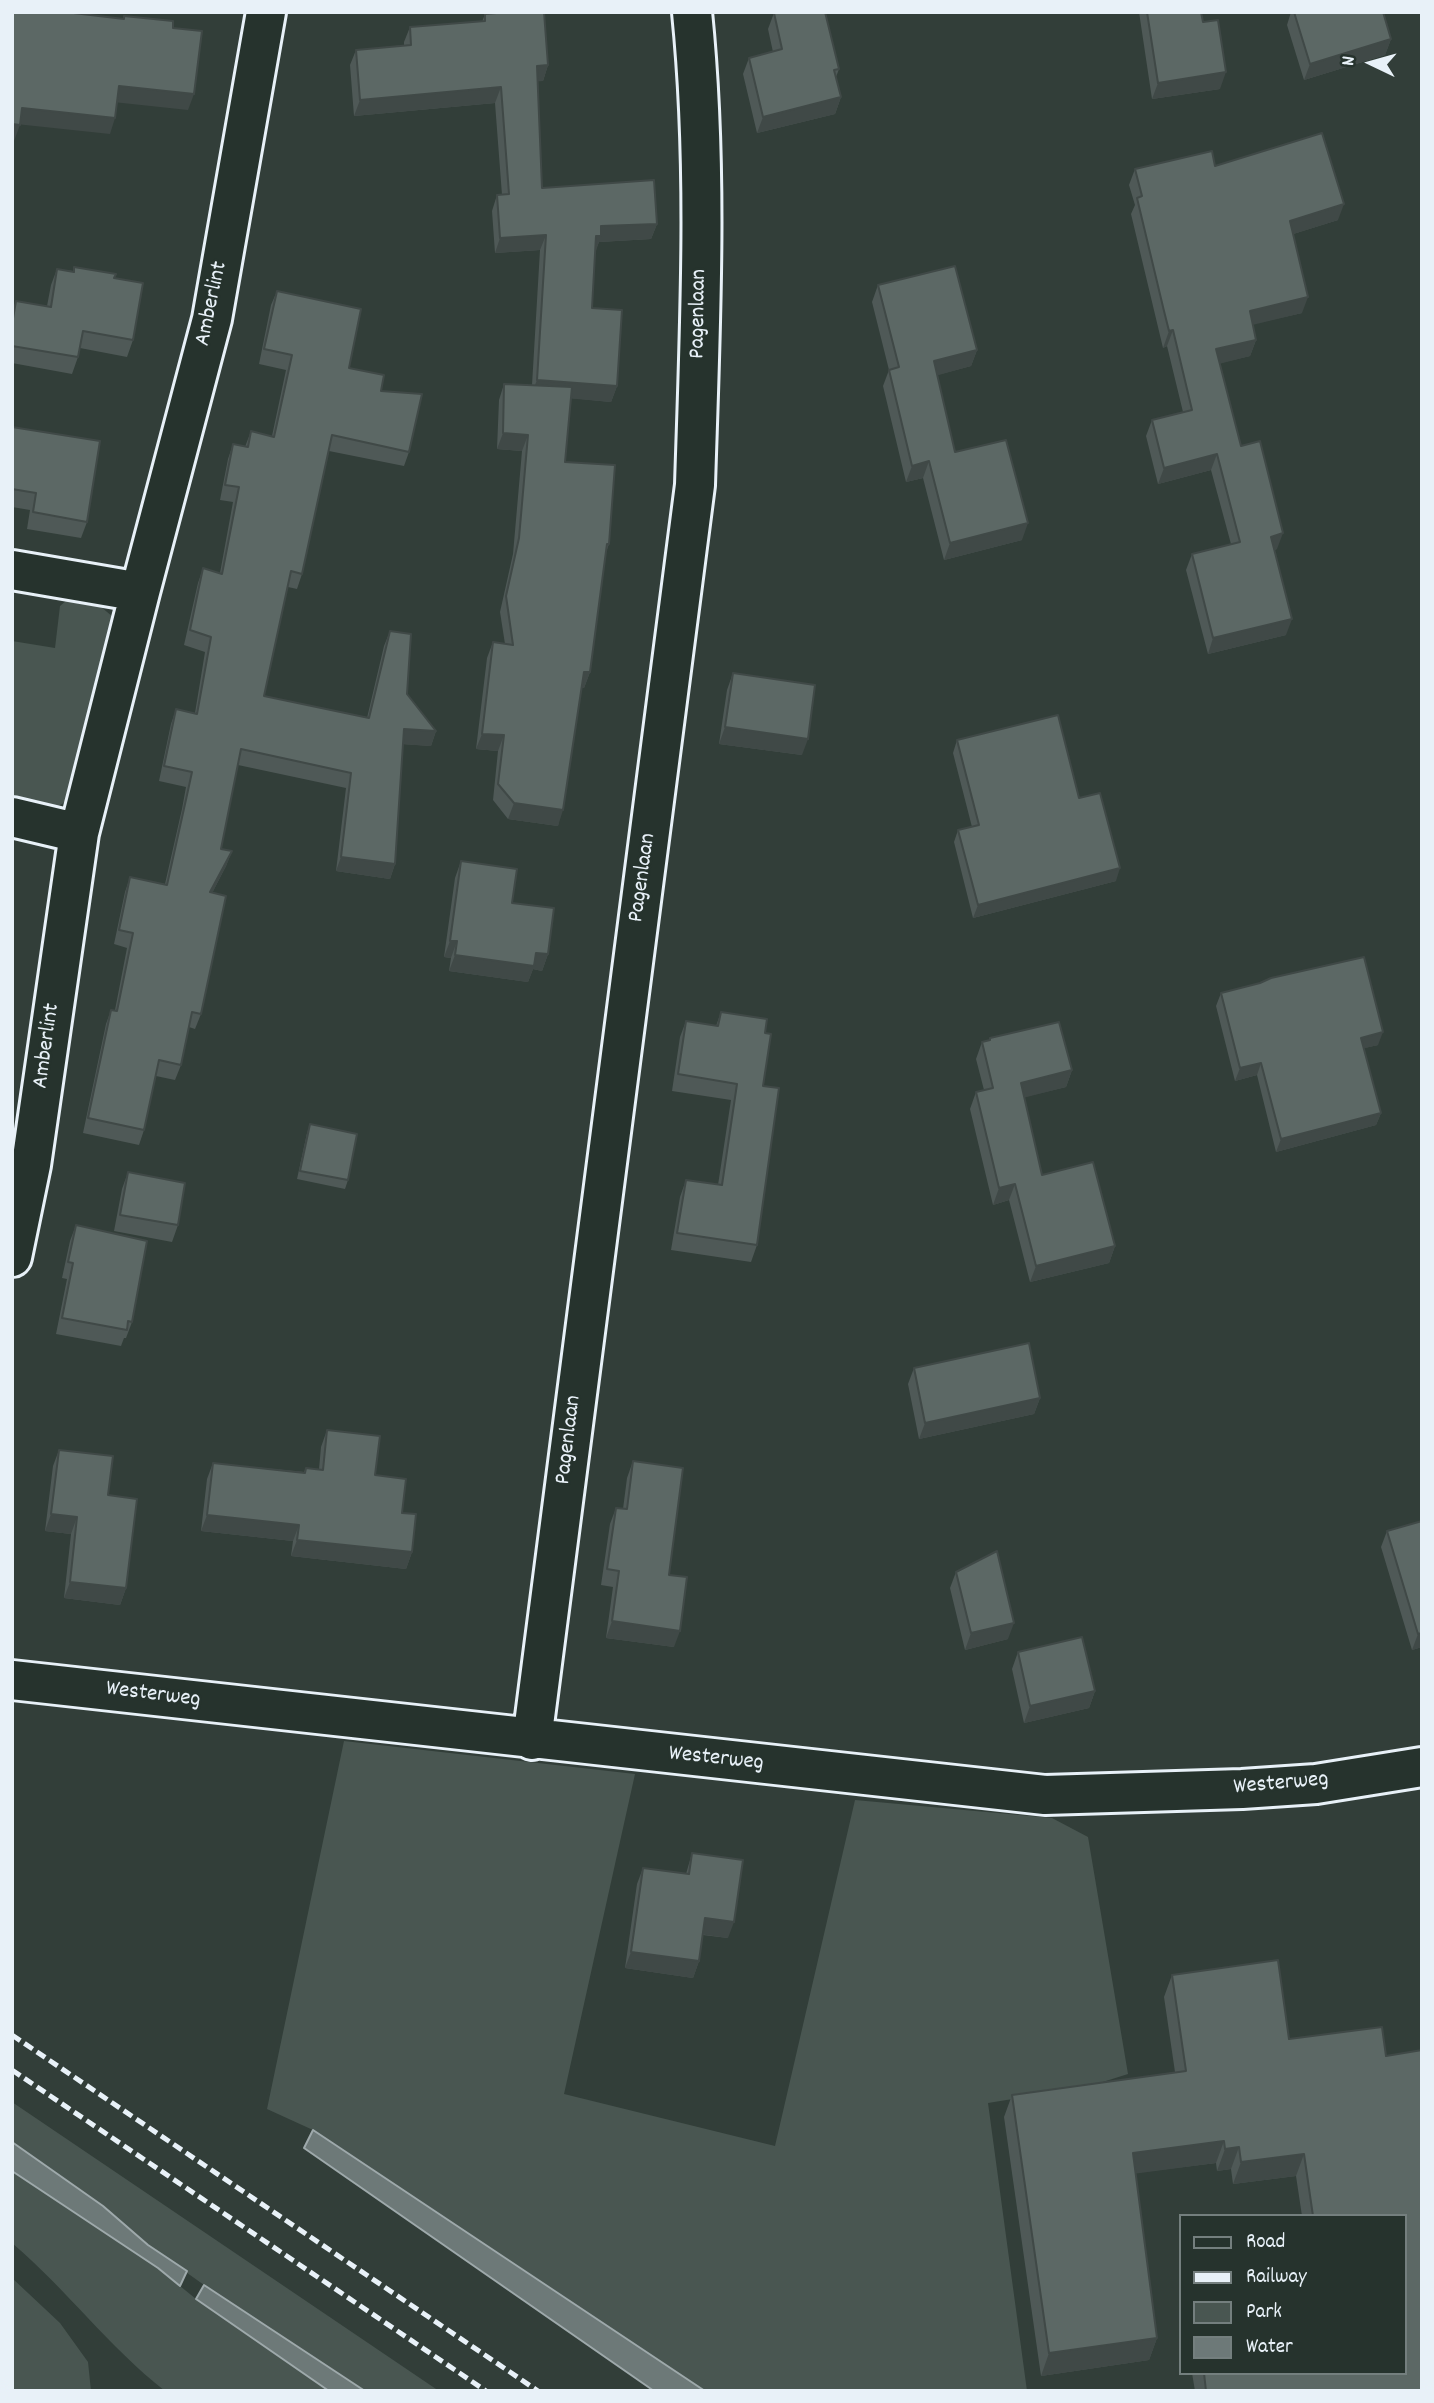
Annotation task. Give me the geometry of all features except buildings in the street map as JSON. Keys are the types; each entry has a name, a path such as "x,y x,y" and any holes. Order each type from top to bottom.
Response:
{"street":[{"name":"Amberlint","path":"12,1257 31,1165 79,833 212,319 266,12"},
{"name":"Pagenlaan","path":"531,1740 695,485 702,294 699,87 692,12"},
{"path":"12,570 140,592"},
{"path":"12,817 79,833"},
{"name":"Westerweg","path":"12,1680 531,1740 1045,1795 1316,1784 1422,1768"}],"green space":[{"path":"73,595 94,601 113,617 116,635 79,787 71,797 50,809 12,804 12,641 55,648 60,606"},
{"path":"344,1741 635,1774 564,2094 775,2146 855,1800 1052,1818 1088,1837 1128,2074 1087,2087 988,2103 1027,2391 705,2391 313,2130 267,2109"},
{"path":"12,2102 439,2391 365,2391 204,2285 148,2245 103,2206 12,2142"},
{"path":"12,2171 158,2268 196,2299 329,2391 165,2391 125,2356 51,2279 12,2243"},
{"path":"12,2278 60,2323 88,2362 91,2391 12,2391"}],"water":[{"path":"313,2130 705,2391 654,2391 304,2148"},
{"path":"12,2142 103,2206 148,2245 187,2271 180,2286 158,2268 12,2171"},
{"path":"204,2285 365,2391 329,2391 196,2299"}],"railway":[{"path":"12,2035 538,2391"},
{"path":"12,2070 486,2391"}]}
